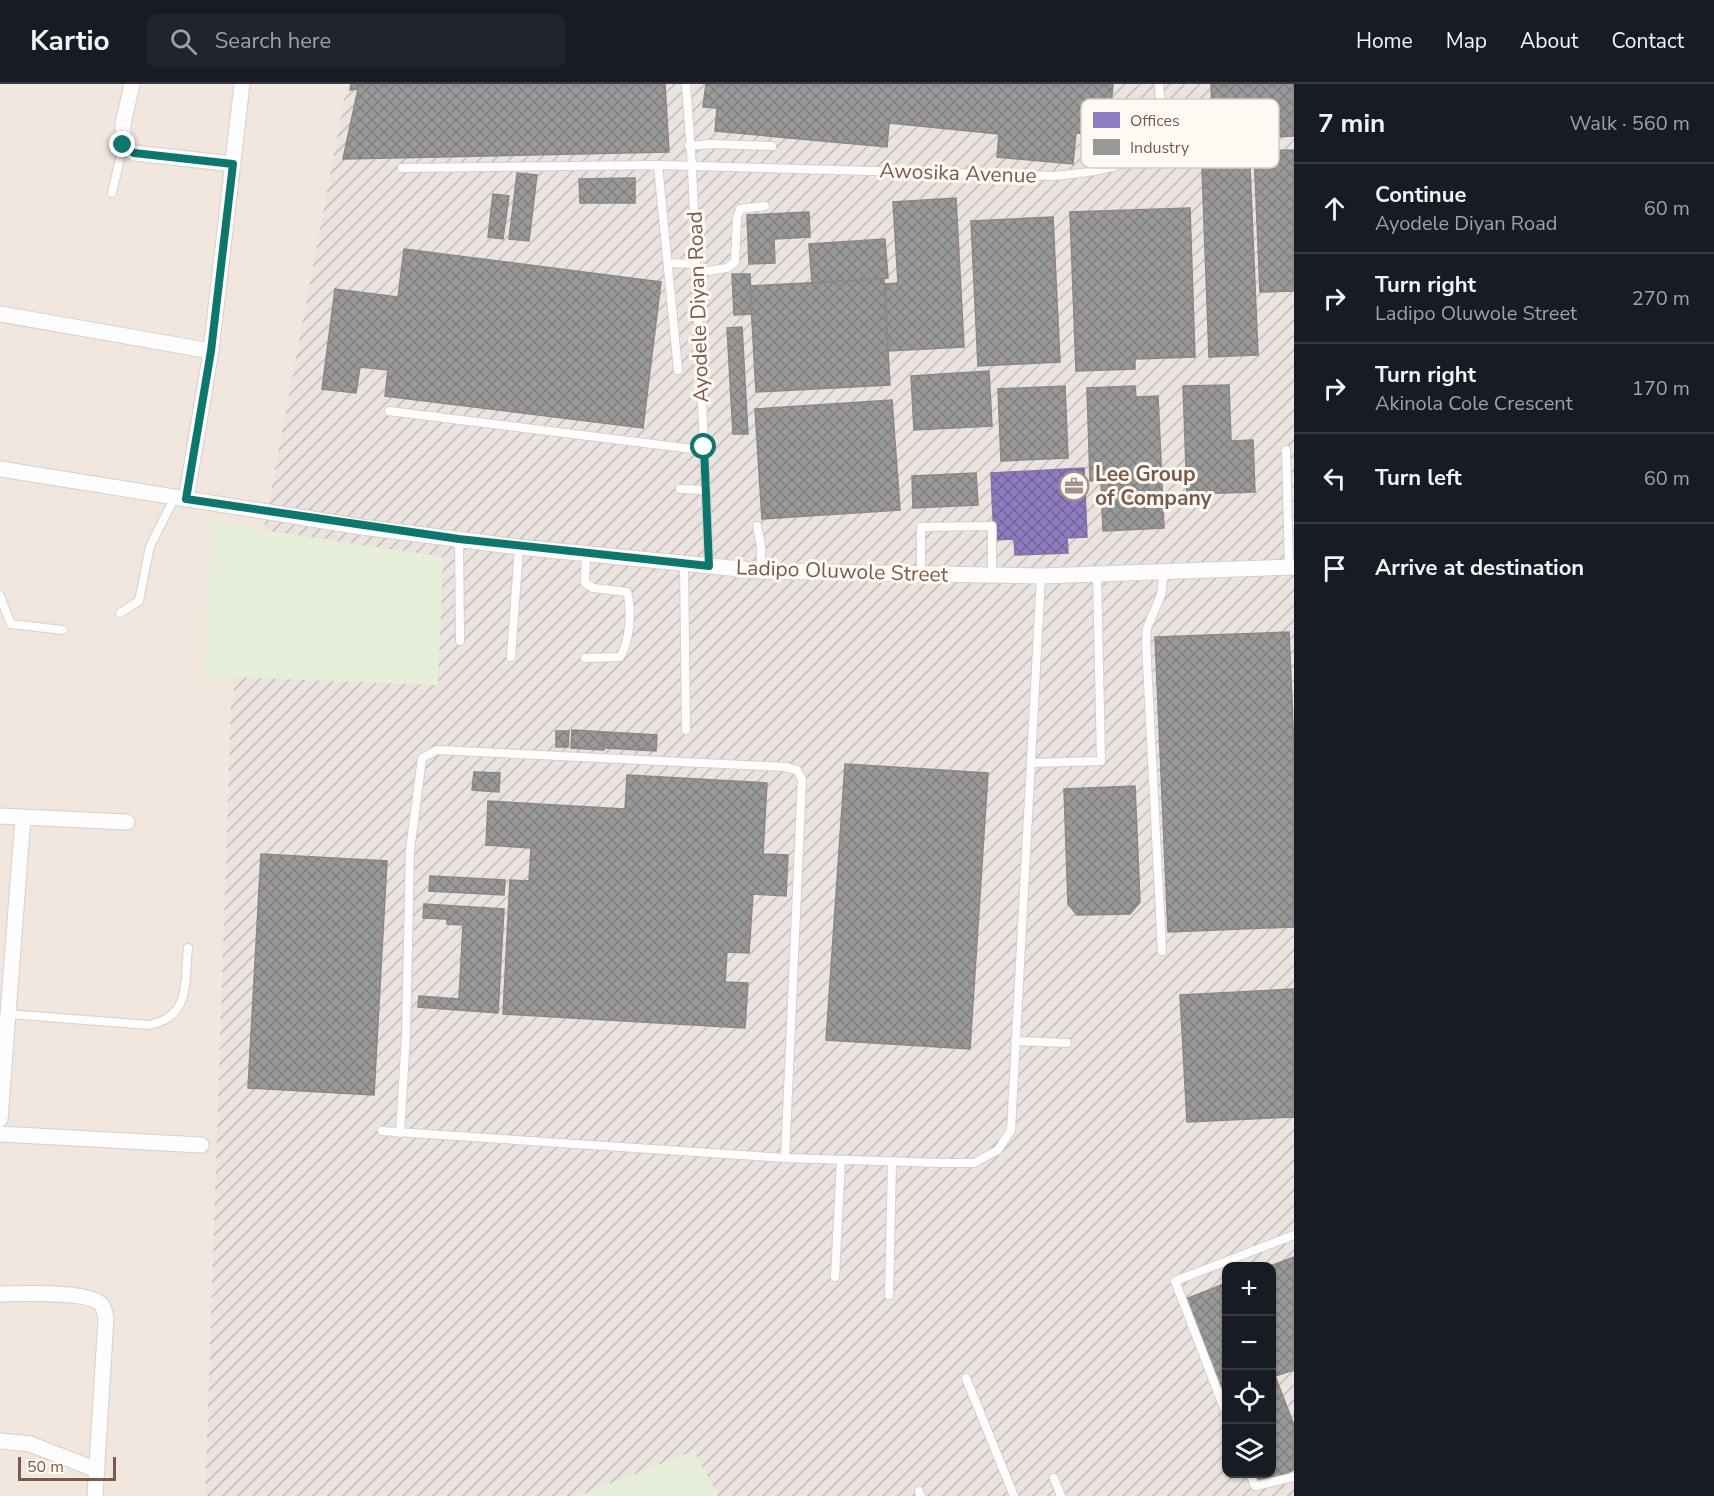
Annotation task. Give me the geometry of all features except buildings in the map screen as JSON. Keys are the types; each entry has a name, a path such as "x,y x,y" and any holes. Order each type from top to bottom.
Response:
{"street":[{"path":"132,84 123,124 123,145 134,153 233,164"},
{"path":"180,498 211,351 242,84"},
{"path":"0,314 211,351"},
{"name":"Ladipo Oluwole Street","path":"0,469 459,539 761,571 1041,576 1292,567"},
{"path":"0,816 127,822"},
{"path":"0,1119 8,1014 5,997 23,817"},
{"path":"0,1134 201,1145"},
{"path":"0,1294 74,1296 94,1299 103,1305 106,1318 95,1496"},
{"path":"0,1441 38,1447 97,1470"}],"lane":[{"name":"Ayodele Diyan Road","path":"686,84 692,167 709,566"},
{"name":"Awosika Avenue","path":"1159,84 1160,99"},
{"path":"689,146 711,144 772,146"},
{"path":"112,193 123,145"},
{"path":"658,165 678,370"},
{"name":"Awosika Avenue","path":"402,168 658,165 1055,176 1095,172 1109,168"},
{"path":"695,273 727,268 735,262 736,218 740,209 765,206"},
{"path":"668,263 695,264"},
{"path":"388,411 681,447 704,447"},
{"path":"1286,450 1292,567"},
{"path":"680,489 706,490"},
{"path":"120,613 139,601 150,546 180,498"},
{"path":"757,526 761,546 761,571"},
{"path":"921,574 921,528 992,526 992,575"},
{"path":"459,539 460,641"},
{"path":"511,657 519,547"},
{"path":"585,658 620,657 625,651 630,603 627,592 592,588 585,584 586,554"},
{"path":"684,564 686,729"},
{"path":"1162,951 1146,643 1147,628 1161,596 1164,572"},
{"path":"1031,764 1101,761 1097,574"},
{"path":"382,1131 785,1158 892,1162 974,1163 998,1150 1011,1130 1041,576"},
{"path":"0,596 11,624 63,630"},
{"path":"400,1133 406,1036 410,850 422,758 436,750 785,767 797,770 802,779 785,1158"},
{"path":"8,1014 149,1025 164,1022 174,1015 182,1002 188,948"},
{"path":"1016,1041 1067,1043"},
{"path":"835,1276 841,1160"},
{"path":"889,1295 892,1162"},
{"path":"1222,1400 1175,1281 1294,1235"},
{"path":"966,1378 1014,1496"},
{"path":"1252,1478 1255,1486 1294,1477"},
{"path":"1054,1478 1061,1496"}],"shaded area":[{"path":"0,84 347,84 231,705 205,1496 0,1496"},
{"path":"347,84 1294,84 1294,1496 718,1496 694,1451 579,1496 205,1496 231,705"}],"green space":[{"path":"211,522 443,557 438,685 204,676"},
{"path":"694,1451 718,1496 579,1496"}],"place":[{"name":"Lee Group of Company","path":"1074,486"}],"route":[{"path":"123,145 134,153 233,164 211,351 186,499 362,527 519,547 709,566 704,447"}]}
